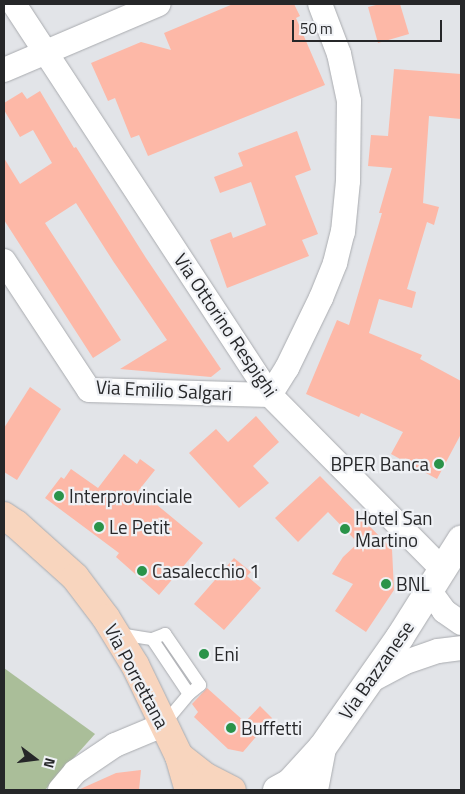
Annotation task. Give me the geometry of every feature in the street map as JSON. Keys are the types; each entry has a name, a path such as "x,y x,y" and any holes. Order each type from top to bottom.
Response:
{"main road":[{"name":"Via Porrettana","path":"4,516 16,524 74,577 117,634 135,665 179,756 189,790"},
{"name":"Via Bazzanese","path":"277,790 290,783 322,748 368,682 461,540"},
{"name":"Via Bazzanese","path":"314,790 322,748"},
{"name":"Via Porrettana","path":"179,756 206,777 232,790"}],"street":[{"name":"Via Ottorino Respighi","path":"14,4 270,395 436,580 444,611 461,623"},
{"path":"4,70 159,4"},
{"path":"270,395 287,368 321,298 335,263 343,232 348,181 349,101 339,54 320,4"},
{"name":"Via Emilio Salgari","path":"4,261 89,390 270,395"},
{"path":"368,682 403,663 438,651 461,648"},
{"path":"60,790 75,772 115,746 163,725"}],"lane":[{"path":"117,634 152,639 189,694 163,725"}],"green space":[{"path":"4,668 95,734 45,790 4,790"}],"building":[{"path":"233,4 294,4 300,16 296,18 325,85 148,156 139,135 131,138 115,98 108,101 91,63 141,42 171,50 164,33"},
{"path":"380,4 400,4 409,34 378,43 368,7"},
{"path":"394,69 461,74 461,119 429,116 423,203 439,207 434,225 427,222 407,289 416,292 412,308 379,299 369,333 422,355 420,359 461,381 461,434 437,479 391,454 403,432 361,413 359,417 306,394 337,320 349,325 382,213 379,213 392,168 368,166 371,135 388,136"},
{"path":"40,91 74,148 76,147 146,258 221,369 211,377 120,369 167,340 76,203 45,223 121,340 93,358 4,220 4,158 20,184 52,163 33,130 20,137 4,110 4,103 22,92 27,99"},
{"path":"297,131 311,170 295,176 318,234 302,240 309,256 227,288 210,240 231,232 233,238 266,225 251,182 220,193 214,177 243,166 238,153"},
{"path":"30,387 61,409 17,480 4,472 4,428"},
{"path":"256,416 279,442 253,466 269,483 239,508 189,453 216,429 228,442"},
{"path":"124,454 137,464 140,459 155,470 139,490 203,543 159,595 116,557 119,553 45,498 61,477 64,479 71,469 98,488"},
{"path":"320,476 392,549 394,590 366,632 335,611 353,584 332,574 343,557 358,543 328,512 298,542 275,518"},
{"path":"234,558 251,572 247,576 261,588 224,630 194,604"},
{"path":"207,688 245,722 260,706 272,718 243,752 228,749 194,717 198,712 192,704"},
{"path":"141,770 139,790 78,790 116,773"}],"place":[{"name":"BPER Banca","path":"439,464"},
{"name":"Interprovinciale","path":"59,496"},
{"name":"Le Petit","path":"99,527"},
{"name":"Hotel San Martino","path":"345,529"},
{"name":"Casalecchio 1","path":"142,571"},
{"name":"BNL","path":"386,584"},
{"name":"Eni","path":"204,654"},
{"name":"Buffetti","path":"231,728"}]}
